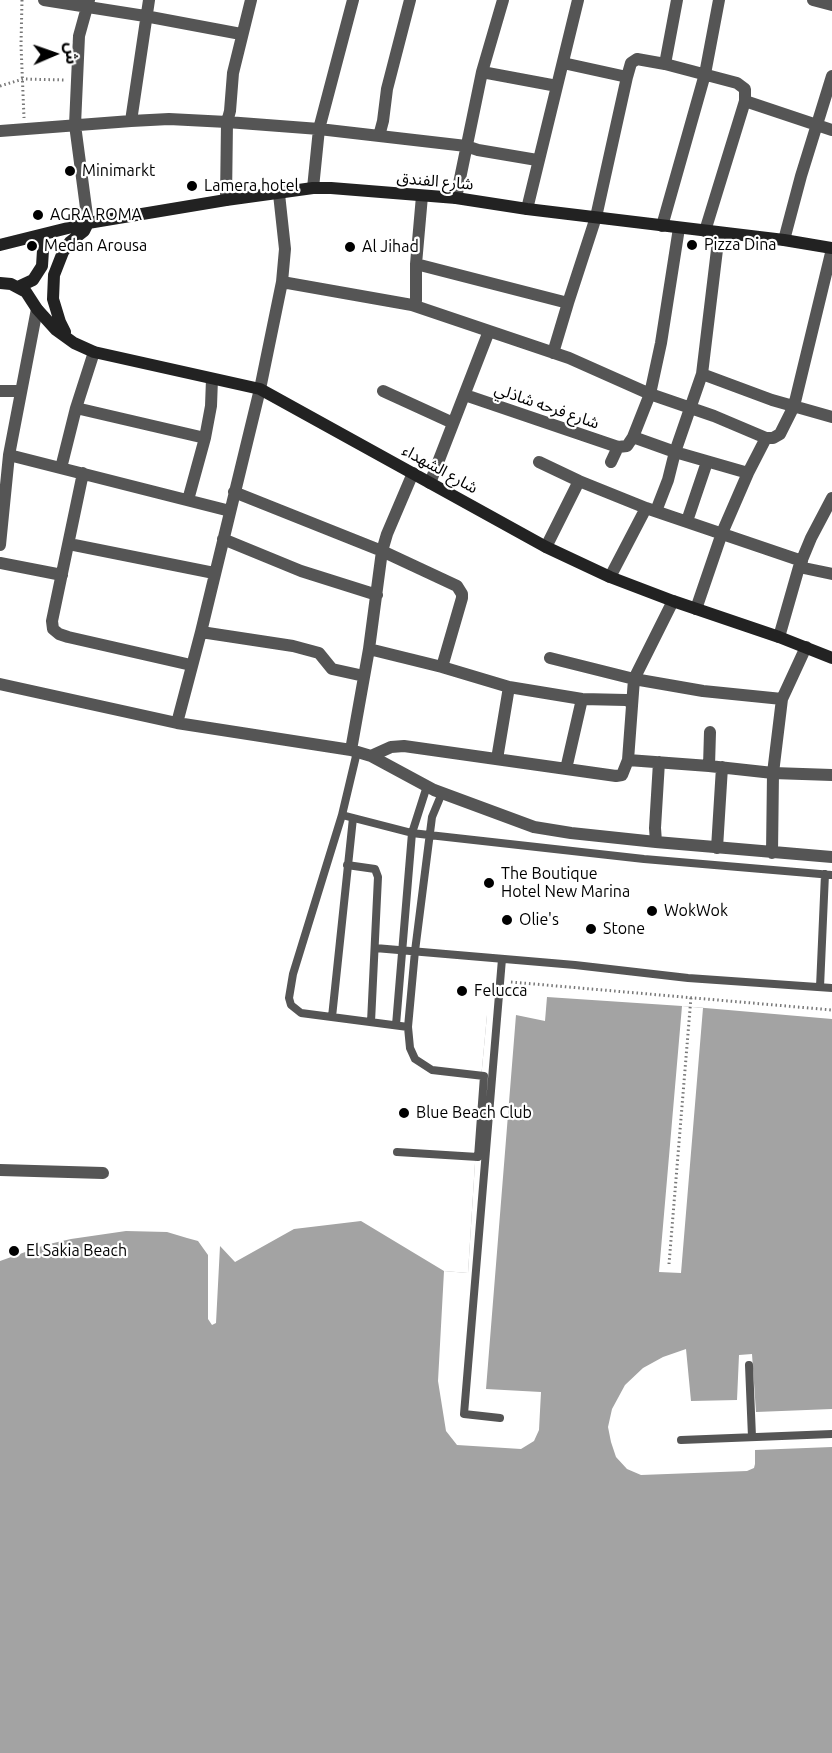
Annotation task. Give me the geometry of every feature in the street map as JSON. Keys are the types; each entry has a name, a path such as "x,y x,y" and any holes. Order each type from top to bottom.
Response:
{"street":[{"path":"44,0 89,3 241,34"},
{"path":"131,121 149,0"},
{"path":"226,201 227,122 233,73 251,0"},
{"path":"313,188 319,129 353,0"},
{"path":"379,136 387,90 410,0"},
{"path":"456,198 482,72 503,0"},
{"path":"527,209 537,160 578,0"},
{"path":"665,64 677,0"},
{"path":"663,226 705,74 719,0"},
{"path":"813,0 832,5"},
{"path":"74,343 57,317 52,287 57,263 63,252 70,242 84,231 88,223 75,125 79,36 89,3"},
{"path":"554,352 596,217 627,77 631,63 637,59 705,74 742,85 746,89 745,101 705,231"},
{"path":"563,63 627,77"},
{"path":"482,72 557,86"},
{"path":"784,240 832,76"},
{"path":"745,101 832,130"},
{"path":"0,131 169,119 227,122 319,129 466,146 537,160"},
{"name":"شارع الفندق","path":"0,245 88,223 313,188 456,198 527,209 784,240 832,249"},
{"path":"177,723 260,389 282,282 285,249 279,194"},
{"path":"412,305 417,301 416,264 423,196"},
{"path":"611,462 618,447 627,447 633,437 650,394 661,344 679,228"},
{"path":"610,577 668,480 675,452 692,408 702,374 719,232"},
{"path":"0,283 18,287 33,280 42,266 43,250 36,237"},
{"path":"282,282 412,305 554,352 650,394 692,408 766,438 773,438 780,434 794,406 832,249"},
{"path":"416,264 568,303"},
{"name":"شارع الشهداء","path":"18,287 26,292 37,309 56,330 74,343 94,352 260,389 546,547 610,577 832,658"},
{"path":"0,545 9,455 37,309"},
{"path":"430,483 489,331"},
{"path":"61,468 76,408 94,352"},
{"path":"702,374 772,400 832,417"},
{"path":"188,501 205,438 211,406 212,379"},
{"path":"0,391 21,391"},
{"path":"383,391 453,423"},
{"name":"شارع فرحه شاذلي","path":"465,395 618,447"},
{"path":"76,408 205,438"},
{"path":"633,437 748,473"},
{"path":"696,609 722,533 766,438"},
{"path":"9,455 230,511"},
{"path":"539,462 579,481 651,509 832,574"},
{"path":"687,521 707,462"},
{"path":"83,473 52,621 53,629 59,634 191,665"},
{"path":"354,751 382,551 413,473"},
{"path":"546,547 579,481"},
{"path":"234,492 382,551 457,586 462,598 442,667"},
{"path":"779,637 801,564 811,538 832,498"},
{"path":"223,539 301,571 377,595"},
{"path":"69,543 214,573"},
{"path":"0,563 62,575"},
{"path":"371,756 391,747 404,746 616,776 622,774 628,760 634,679 673,601"},
{"path":"201,632 319,653 332,669 364,676"},
{"path":"772,853 773,773 782,699 806,647"},
{"path":"369,649 442,667 508,687 582,699 626,700 632,703"},
{"path":"550,658 634,679 703,691 782,699"},
{"path":"0,684 177,723 354,751 371,756 442,793 534,827 656,842 832,857"},
{"path":"497,759 508,687"},
{"path":"566,769 582,699"},
{"path":"710,732 716,766 717,848"},
{"path":"628,760 716,766 773,773 832,775"},
{"path":"656,842 659,762"},
{"path":"0,1170 103,1173"}],"lane":[{"path":"354,751 342,815 293,974 289,998 291,1005 302,1013 408,1027"},
{"path":"396,1025 412,833 426,786"},
{"path":"397,1152 478,1157 484,1076 432,1070 415,1059 410,1048 408,1027 429,835 432,817 442,793"},
{"path":"342,815 412,833 644,859 828,874 820,987"},
{"path":"332,1017 352,818"},
{"path":"348,865 377,871 371,1022"},
{"path":"375,948 688,978 832,988"},
{"path":"501,1418 464,1414 502,959"},
{"path":"749,1365 752,1437"},
{"path":"681,1440 832,1434"}],"path":[{"path":"22,0 21,45 25,129"},
{"path":"0,86 23,79 76,80"},
{"path":"501,981 832,1010"},
{"path":"669,1264 691,997"}],"shaded area":[{"path":"547,997 832,1019 832,1753 0,1753 0,1261 45,1245 126,1231 167,1232 198,1241 208,1255 208,1319 212,1325 216,1323 220,1246 235,1262 294,1229 361,1221 444,1271 468,1273 487,1015 516,1015 545,1021"}],"pier":[{"path":"682,1006 703,1008 681,1273 659,1272"},
{"path":"487,1015 516,1015 486,1389 541,1392 539,1430 534,1441 521,1449 457,1445 446,1431 438,1381 444,1271 468,1273"},
{"path":"686,1349 691,1401 737,1400 739,1355 752,1354 756,1412 832,1409 832,1447 755,1450 754,1468 747,1471 641,1475 627,1469 616,1457 611,1442 608,1427 612,1409 625,1385 643,1368 663,1357"}],"place":[{"name":"Minimarkt","path":"70,171"},
{"name":"Lamera hotel","path":"192,186"},
{"name":"AGRA ROMA","path":"38,215"},
{"name":"Pizza Dina","path":"692,245"},
{"name":"Medan Arousa","path":"32,246"},
{"name":"Al Jihad","path":"350,247"},
{"name":"The Boutique Hotel New Marina","path":"489,883"},
{"name":"WokWok","path":"652,911"},
{"name":"Olie's","path":"507,920"},
{"name":"Stone","path":"591,929"},
{"name":"Felucca","path":"462,991"},
{"name":"Blue Beach Club","path":"404,1113"},
{"name":"El Sakia Beach","path":"14,1251"}]}
